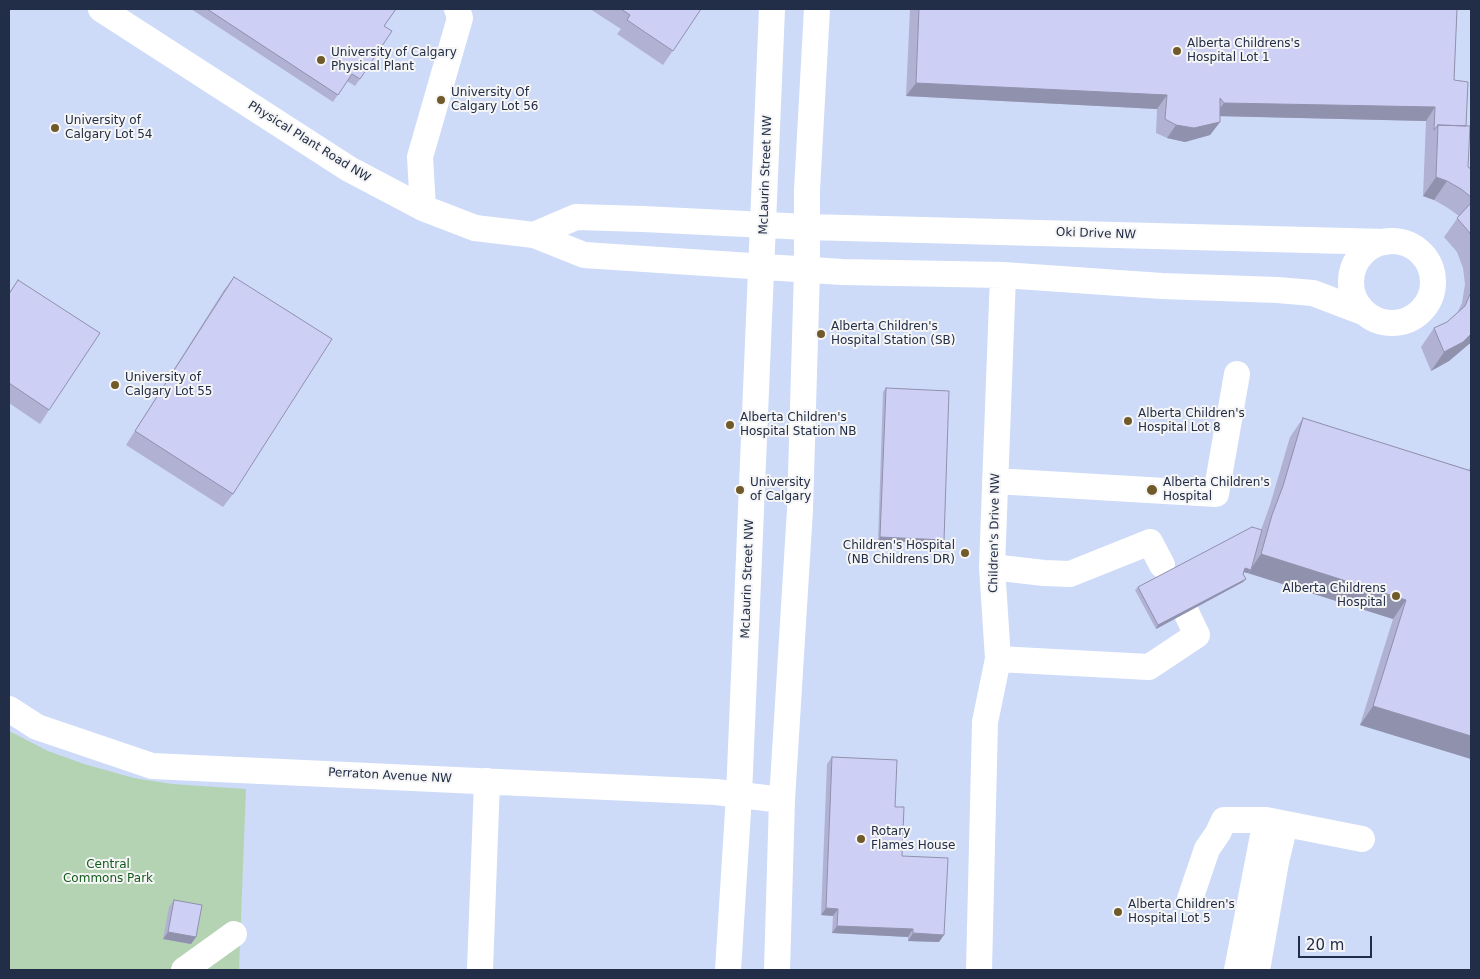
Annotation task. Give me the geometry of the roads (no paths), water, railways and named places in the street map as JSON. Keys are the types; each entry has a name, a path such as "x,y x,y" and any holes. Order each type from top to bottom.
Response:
{"street":[{"name":"Physical Plant Road NW","path":"101,9 349,169 423,208 475,228 534,235 584,255 808,270"},
{"name":"McLaurin Street NW","path":"728,970 739,795 772,9"},
{"path":"776,970 782,800 800,510 808,270 807,190 817,9"},
{"path":"423,208 420,156 459,14"},
{"name":"Physical Plant Road NW","path":"534,235 576,217 764,224"},
{"name":"Oki Drive NW","path":"764,224 807,227 1385,242"},
{"path":"1399,241 1412,246 1423,256 1430,267 1433,281 1431,295 1425,307 1415,317 1402,323 1388,324 1374,320 1363,312 1354,301 1351,289 1350,276 1354,264 1372,246 1385,242 1399,241"},
{"path":"808,270 1003,275 1162,286 1277,290 1313,293 1363,312"},
{"name":"Children's Drive NW","path":"979,970 985,722 998,659 992,567 1003,275"},
{"path":"995,481 1216,494 1237,374"},
{"path":"992,567 1070,574 1150,542 1162,565"},
{"path":"998,659 1148,666 1197,635 1186,612"},
{"name":"Perraton Avenue NW","path":"9,709 37,727 152,766 716,792 782,800"},
{"path":"480,970 487,780"},
{"path":"1190,899 1207,849 1224,820 1276,822 1362,839"},
{"path":"1237,970 1276,822"},
{"path":"1257,970 1276,862 1276,822"},
{"path":"184,970 234,934"}],"place":[{"name":"Alberta Childrens's Hospital Lot 1","path":"1177,51"},
{"name":"University of Calgary Physical Plant","path":"321,60"},
{"name":"University Of Calgary Lot 56","path":"441,100"},
{"name":"University of Calgary Lot 54","path":"55,128"},
{"name":"Alberta Children's Hospital Station (SB)","path":"821,334"},
{"name":"University of Calgary Lot 55","path":"115,385"},
{"name":"Alberta Children's Hospital Lot 8","path":"1128,421"},
{"name":"Alberta Children's Hospital Station NB","path":"730,425"},
{"name":"University of Calgary","path":"740,490"},
{"name":"Alberta Children's Hospital","path":"1152,490"},
{"name":"Children's Hospital (NB Childrens DR)","path":"965,553"},
{"name":"Alberta Childrens Hospital","path":"1396,596"},
{"name":"Rotary Flames House","path":"861,839"},
{"name":"Alberta Children's Hospital Lot 5","path":"1118,912"}],"park label":[{"name":"Central Commons Park","path":"108,872"}]}
